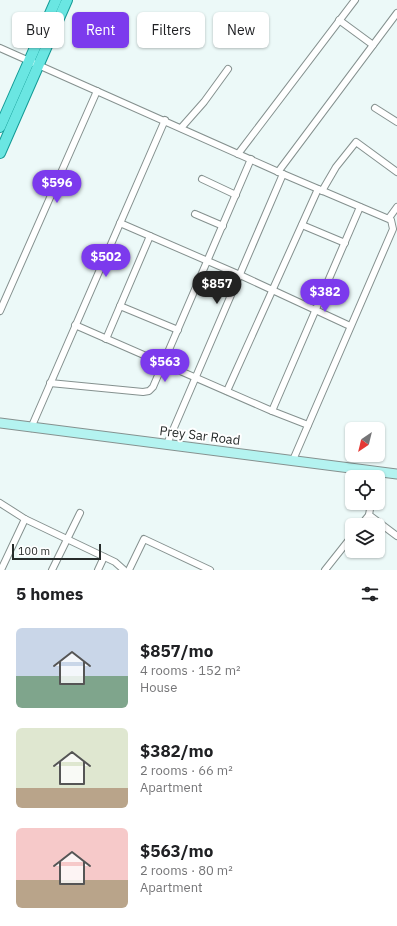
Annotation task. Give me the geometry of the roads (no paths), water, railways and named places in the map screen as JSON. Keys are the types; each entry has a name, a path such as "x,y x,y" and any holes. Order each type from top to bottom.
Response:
{"main road":[{"path":"0,153 56,0"},
{"path":"0,127 67,0"},
{"name":"Prey Sar Road","path":"0,423 293,460 352,470"},
{"name":"Prey Sar Road","path":"385,474 397,474"}],"street":[{"path":"238,154 355,0"},
{"path":"167,444 240,275 281,173 372,45 397,13"},
{"path":"339,20 372,45"},
{"path":"0,48 165,120 281,173 389,218 393,229 293,460"},
{"path":"181,128 204,102 228,69"},
{"path":"0,311 97,91"},
{"path":"375,108 397,122"},
{"path":"31,428 165,120"},
{"path":"227,391 302,225 320,190 336,167 356,142 397,172"},
{"path":"50,383 149,391 153,387 251,159"},
{"path":"202,179 236,195"},
{"path":"272,411 360,207"},
{"path":"389,218 397,207"},
{"path":"195,214 223,226"},
{"path":"120,223 240,275 350,326"},
{"path":"302,225 345,243"},
{"path":"106,339 150,236"},
{"path":"120,306 178,330"},
{"path":"75,326 308,425"},
{"path":"0,503 25,519 68,538 115,562 124,570"},
{"path":"367,518 370,510"},
{"path":"52,570 80,513"},
{"path":"369,515 397,536"},
{"path":"0,570 25,519"},
{"path":"129,570 144,539 210,570"},
{"path":"324,570 345,544"},
{"path":"98,570 104,557"}]}
